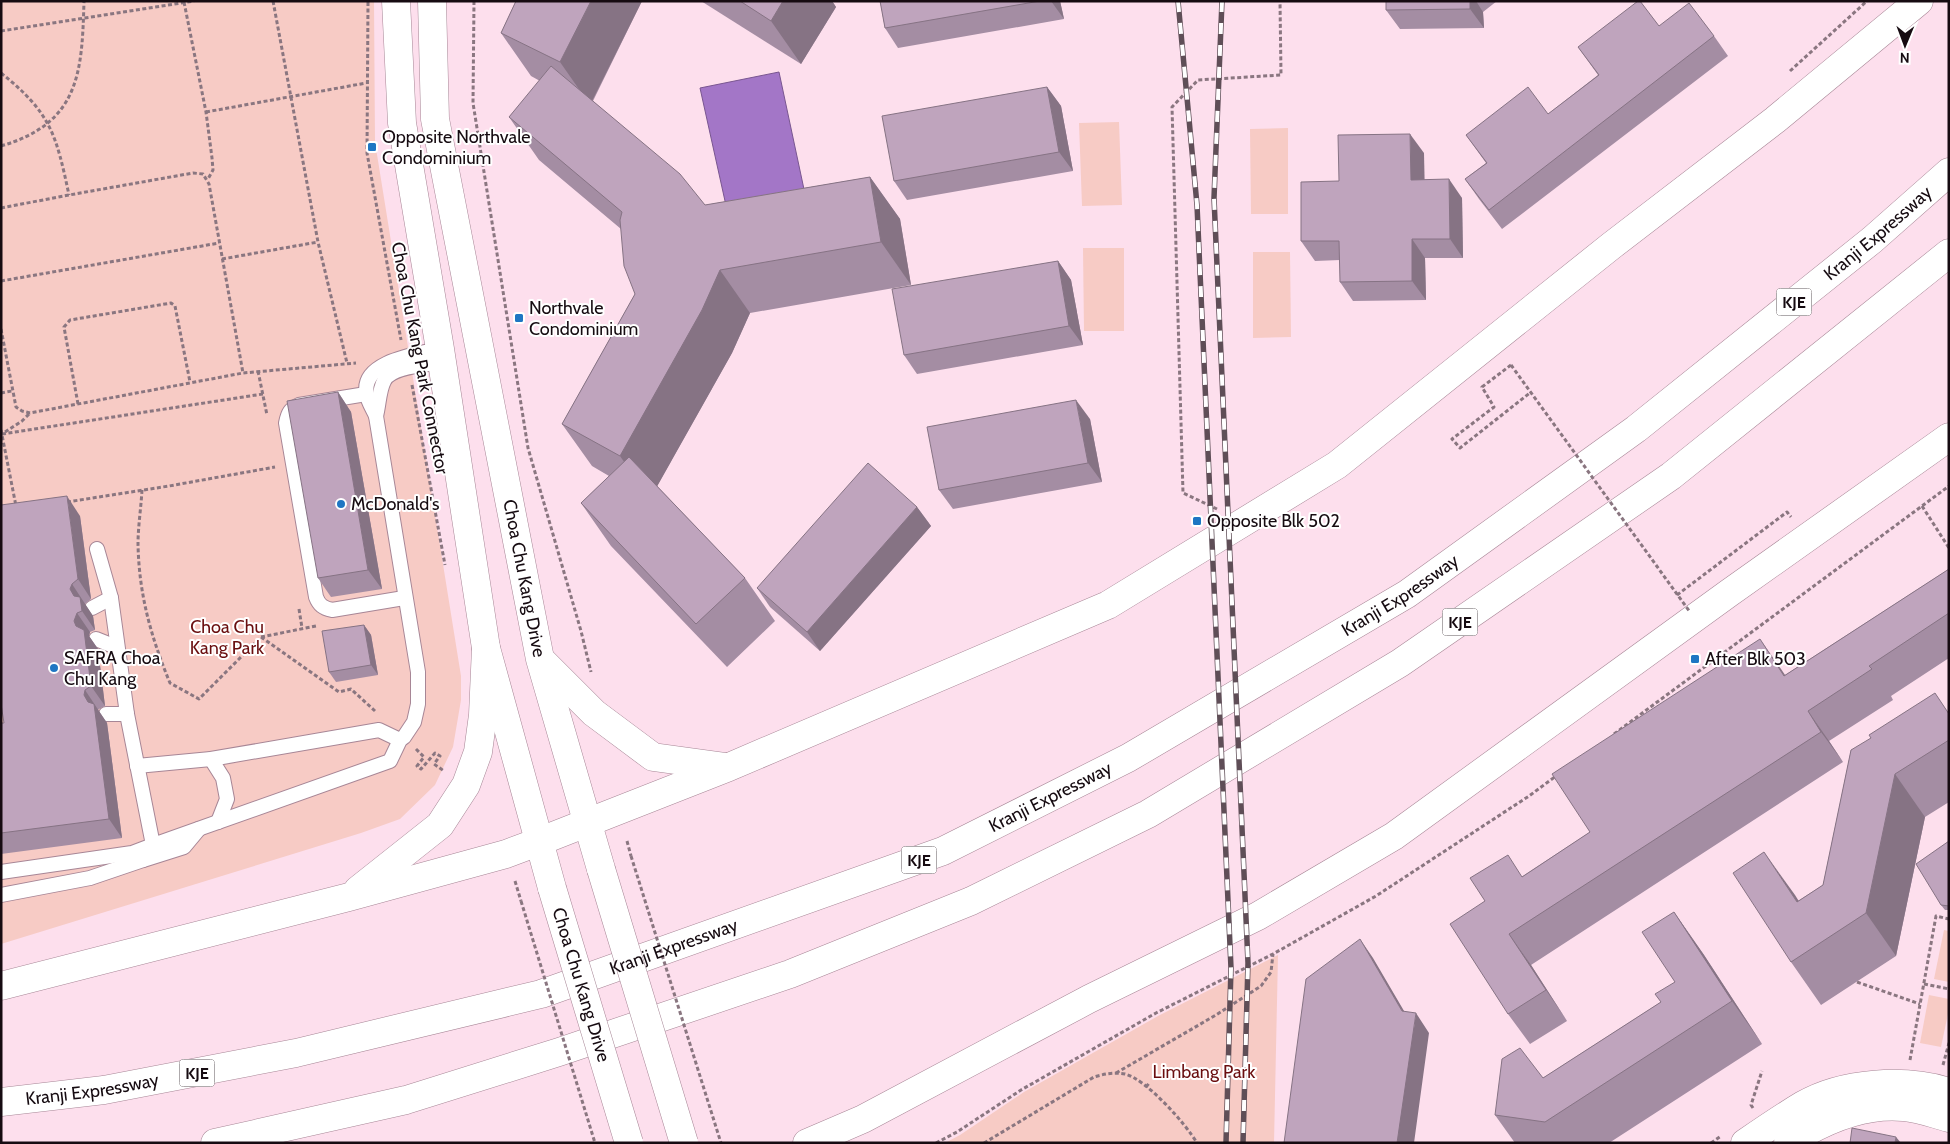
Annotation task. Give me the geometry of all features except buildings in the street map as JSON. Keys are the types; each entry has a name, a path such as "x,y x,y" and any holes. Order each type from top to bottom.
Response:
{"main road":[{"name":"Choa Chu Kang Drive","path":"396,1 402,124 441,356 486,648 538,842 629,1143"},
{"name":"Choa Chu Kang Drive","path":"432,1 435,119 540,659 587,824 684,1143"},
{"path":"1,986 349,897 506,854 729,767 1108,605 1336,465 1611,246 1775,120 1919,1"},
{"name":"Kranji Expressway","path":"1,1102 104,1090 296,1054 541,994 943,851 1128,758 1407,594 1636,429 1872,240 1949,172"},
{"name":"KJE","path":"215,1143 406,1100 559,1052 790,974 971,901 1148,814 1400,663 1671,476 1949,252"},
{"path":"807,1143 863,1119 1089,999 1258,916 1394,836 1735,588 1949,437"},
{"path":"349,897 440,824 466,785 478,752 483,715 486,648"},
{"path":"540,659 594,713 653,757 729,767"},
{"path":"1745,1143 1804,1105 1823,1096 1880,1084 1908,1084 1949,1092"},
{"path":"1788,1143 1799,1136 1858,1110 1884,1106 1921,1110 1949,1118"},
{"path":"847,1143 860,1132 863,1119"}],"lane":[{"path":"1,895 90,878 138,857 153,845 390,761 414,722 418,704 418,672 404,598 376,416 366,394 367,381 373,371 384,364 441,356"},
{"path":"376,416 383,382 390,373 406,362"},
{"path":"366,394 299,406 292,408 287,414 286,422 316,597 318,604 332,610 404,598"},
{"path":"97,549 111,598 116,647 127,714 153,845"},
{"path":"92,608 111,598"},
{"path":"96,639 116,647"},
{"path":"106,714 127,714"},
{"path":"137,766 211,759 380,730 402,739"},
{"path":"211,759 223,778 227,799 218,822"},
{"path":"1,872 138,857 184,847 199,829"}],"path":[{"path":"1,146 18,141 48,124 59,113 68,99 77,76 82,49 84,1"},
{"path":"1,31 194,1"},
{"path":"1,329 16,406 22,412 30,413 244,373 347,363 318,242 273,1"},
{"name":"Choa Chu Kang Park Connector","path":"368,1 367,153 445,566"},
{"path":"474,1 473,103 528,448 592,675"},
{"path":"1221,510 1183,493 1172,107 1198,80 1281,75 1280,1"},
{"path":"184,2 206,112 213,170 208,180 244,373"},
{"path":"1,73 38,107 48,124 59,148 69,194"},
{"path":"206,112 366,83"},
{"path":"1,208 69,194 193,173 201,174 208,180"},
{"path":"222,259 318,242"},
{"path":"1,281 219,243"},
{"path":"78,404 64,327 70,320 171,303 175,306 190,382"},
{"path":"1,364 8,363"},
{"path":"1531,392 1460,448 1452,439 1494,407 1482,388 1511,365 1531,392 1690,612"},
{"path":"1,393 12,391"},
{"path":"2,433 263,394"},
{"path":"2,433 22,421 30,413"},
{"path":"2,433 16,510"},
{"path":"65,502 276,467"},
{"path":"1608,738 1949,486"},
{"path":"142,490 138,544 142,583 148,623 170,683 199,699 261,637 339,692"},
{"path":"1922,506 1949,548"},
{"path":"402,739 424,757 416,766 421,770 435,753 440,756 434,764 447,774 451,766"},
{"path":"936,1143 958,1132 1021,1090 1156,1012 1273,954 1376,896 1529,796 1560,773"},
{"path":"627,841 721,1143"},
{"path":"515,881 595,1143"},
{"path":"1911,1052 1936,916 1949,919"},
{"path":"1116,1073 1216,1015 1261,986 1271,972 1273,954"},
{"path":"1857,982 1920,1004"},
{"path":"1924,984 1949,989"},
{"path":"1945,1058 1949,1043"},
{"path":"1756,1113 1751,1105 1762,1071"},
{"path":"984,1143 1094,1077 1116,1073 1126,1074 1138,1080 1167,1106 1192,1134 1197,1143"},
{"path":"1146,1087 1150,1082"}],"green space":[{"name":"Choa Chu Kang Park","path":"1,1 374,1 375,142 461,676 461,700 453,747 435,785 400,819 361,833 1,944"},
{"path":"1119,122 1122,205 1082,206 1079,123"},
{"path":"1288,128 1288,214 1251,214 1250,129"},
{"path":"1083,248 1124,248 1124,331 1084,331"},
{"path":"1253,252 1290,252 1291,337 1253,338"},
{"path":"1944,930 1949,931 1949,982 1934,979"},
{"name":"Limbang Park","path":"1278,955 1274,1143 945,1143 1024,1092 1158,1016"},
{"path":"1929,995 1949,999 1949,1009 1941,1047 1920,1043"}],"shaded area":[{"path":"779,72 805,194 727,210 700,88"}],"railway":[{"path":"1178,1 1197,205 1231,968 1226,1143"},
{"path":"1222,1 1214,198 1248,963 1243,1143"}],"place":[{"name":"Opposite Northvale Condominium","path":"372,147"},
{"name":"Northvale Condominium","path":"519,318"},
{"name":"McDonald's","path":"341,504"},
{"name":"Opposite Blk 502","path":"1197,521"},
{"name":"After Blk 503","path":"1695,659"},
{"name":"SAFRA Choa Chu Kang","path":"54,668"}]}
